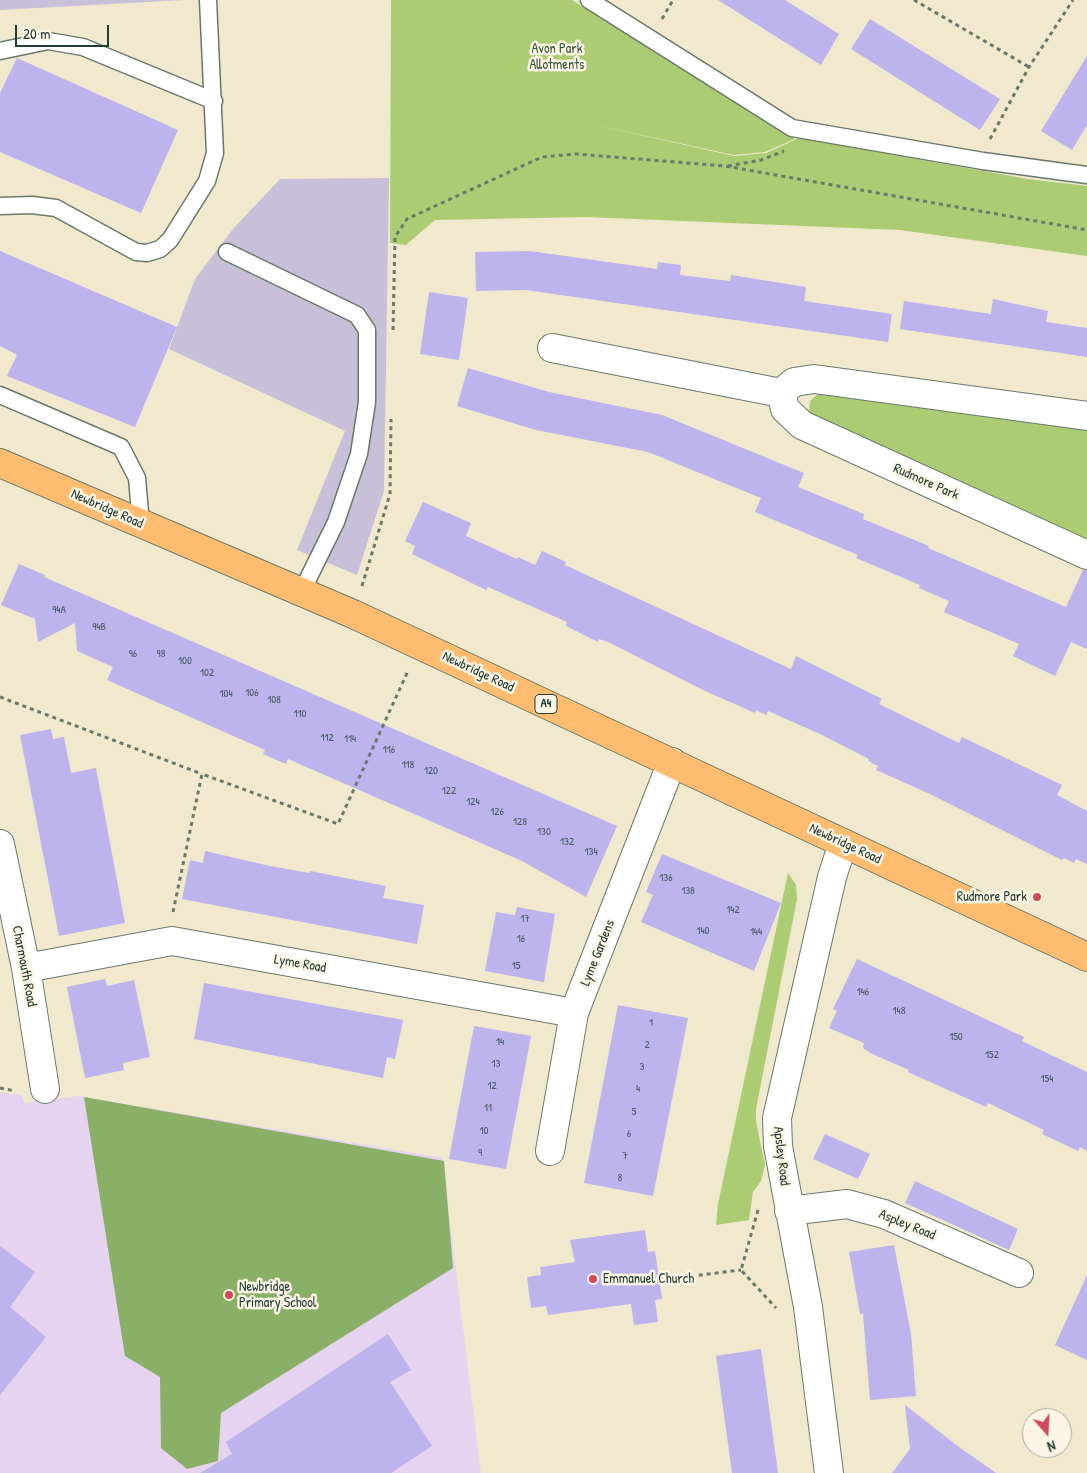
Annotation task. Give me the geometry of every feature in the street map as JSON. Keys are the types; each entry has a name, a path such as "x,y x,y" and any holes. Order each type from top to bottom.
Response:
{"main road":[{"name":"Newbridge Road","path":"0,463 301,592 419,645 1087,957"}],"street":[{"path":"552,348 781,393 794,382 814,379 1087,416"},
{"name":"Rudmore Park","path":"781,393 785,409 802,426 1087,555"},
{"name":"Lyme Gardens","path":"550,1151 574,1013 672,762"},
{"name":"Apsley Road","path":"829,1473 808,1307 778,1146 778,1110 832,877 843,843"},
{"name":"Charmouth Road","path":"0,844 26,968 45,1089"},
{"name":"Lyme Road","path":"26,968 167,941 574,1013"},
{"name":"Aspley Road","path":"787,1199 847,1204 884,1214 1019,1273"}],"lane":[{"path":"0,206 32,205 56,208 136,252 148,253 160,250 170,240 207,181 215,153 208,0"},
{"path":"589,0 792,128 983,161 1087,175"},
{"path":"0,50 48,42 83,47 214,101"},
{"path":"227,252 357,314 367,330 367,402 359,454 336,522 301,592"},
{"path":"0,395 121,447 137,478 141,524"}],"path":[{"path":"914,0 1028,67"},
{"path":"983,161 991,134 1028,67 1073,0"},
{"path":"725,166 761,160 794,148 810,132"},
{"path":"393,336 395,237 407,219 542,157 576,154 725,166 1087,230"},
{"path":"361,587 390,494 391,415"},
{"path":"0,697 338,824 419,645"},
{"path":"167,941 202,774"},
{"path":"742,1270 759,1204 765,1197 787,1199"},
{"path":"659,1280 742,1270"},
{"path":"742,1270 776,1308 808,1307"}],"shaded area":[{"path":"0,0 185,0 0,10"},
{"path":"389,178 384,491 357,575 297,550 345,431 169,349 195,279 233,229 280,179"},
{"name":"Newbridge Primary School","path":"0,1092 22,1095 24,1103 79,1096 442,1158 481,1473 0,1473"}],"green space":[{"name":"Avon Park Allotments","path":"391,0 572,0 795,139 765,152 734,155 591,124 734,156 766,153 799,138 1028,179 1087,186 1087,256 900,230 586,217 435,220 406,245 390,243"},
{"path":"820,392 1087,428 1087,544 809,413 810,401"},
{"path":"788,873 796,885 797,899 756,1109 756,1121 765,1165 761,1181 753,1192 749,1220 716,1225 718,1204"},
{"path":"84,1097 444,1161 453,1268 221,1413 218,1461 187,1469 161,1448 160,1377 125,1356"}],"building":[{"path":"718,0 785,0 839,34 821,65"},
{"path":"870,19 1000,99 980,130 851,49"},
{"path":"1087,56 1087,125 1072,150 1041,131"},
{"path":"17,58 178,130 141,213 0,152 0,93"},
{"path":"0,251 177,327 135,427 7,376 17,355 0,346"},
{"path":"530,251 657,269 658,262 681,265 680,275 730,281 731,275 806,287 804,301 892,314 888,342 526,290 476,291 475,252"},
{"path":"429,292 468,298 459,360 420,354"},
{"path":"993,299 1048,311 1046,322 1087,328 1087,357 900,329 904,301 991,314"},
{"path":"468,368 549,392 662,415 804,473 798,487 864,514 863,519 1066,607 1083,570 1087,570 1087,649 1071,642 1055,676 1013,656 1019,644 944,612 949,601 919,588 920,585 856,558 858,555 755,512 761,498 648,452 536,430 457,406"},
{"path":"423,502 471,523 466,536 517,559 518,557 535,565 542,551 566,562 565,565 791,669 796,656 882,699 879,704 959,743 962,737 1062,785 1057,795 1087,811 1087,864 1076,859 1074,863 1064,858 1062,860 930,794 876,770 878,766 868,761 869,759 820,734 768,711 766,715 756,710 755,713 703,690 610,643 599,639 598,642 566,626 567,622 488,587 486,590 412,554 415,546 405,541"},
{"path":"19,564 45,575 44,577 617,826 586,897 522,861 288,759 286,764 263,754 265,750 107,680 113,667 77,651 75,623 38,642 35,619 1,605"},
{"path":"51,729 53,739 64,737 71,773 96,768 125,923 59,936 20,735"},
{"path":"205,851 270,866 310,873 310,871 386,886 383,898 424,905 417,944 182,899 190,860 203,863"},
{"path":"662,854 781,903 754,971 641,922 653,895 646,892"},
{"path":"517,907 555,914 544,982 485,971 496,912 515,915"},
{"path":"857,959 1024,1037 1022,1041 1087,1072 1087,1151 1080,1147 1078,1151 1042,1134 1044,1130 988,1103 986,1107 908,1072 909,1070 870,1053 863,1048 864,1043 829,1028 837,1011 833,1009"},
{"path":"105,979 107,986 134,980 150,1057 123,1063 124,1070 85,1078 67,987"},
{"path":"204,983 403,1020 395,1059 387,1057 383,1078 194,1039"},
{"path":"618,1005 688,1018 653,1196 584,1183"},
{"path":"474,1026 531,1036 506,1169 449,1159"},
{"path":"825,1134 870,1154 858,1179 813,1159"},
{"path":"915,1181 1018,1229 1009,1250 905,1203"},
{"name":"Emmanuel Church","path":"645,1230 648,1252 655,1251 662,1299 655,1300 658,1322 634,1325 631,1304 548,1315 546,1306 531,1308 527,1277 541,1275 540,1267 575,1262 570,1240"},
{"path":"894,1245 911,1334 916,1396 870,1400 863,1314 860,1314 849,1252"},
{"path":"0,1246 35,1272 10,1307 46,1337 0,1395"},
{"path":"1087,1275 1087,1360 1055,1345"},
{"path":"388,1334 411,1370 390,1382 432,1446 391,1473 200,1473 232,1454 226,1442"},
{"path":"761,1349 778,1473 732,1473 716,1356"},
{"path":"905,1405 996,1473 892,1473 910,1449"}],"place":[{"name":"Rudmore Park","path":"1037,897"},
{"name":"Emmanuel Church","path":"593,1279"},
{"name":"Newbridge Primary School","path":"229,1295"}]}
